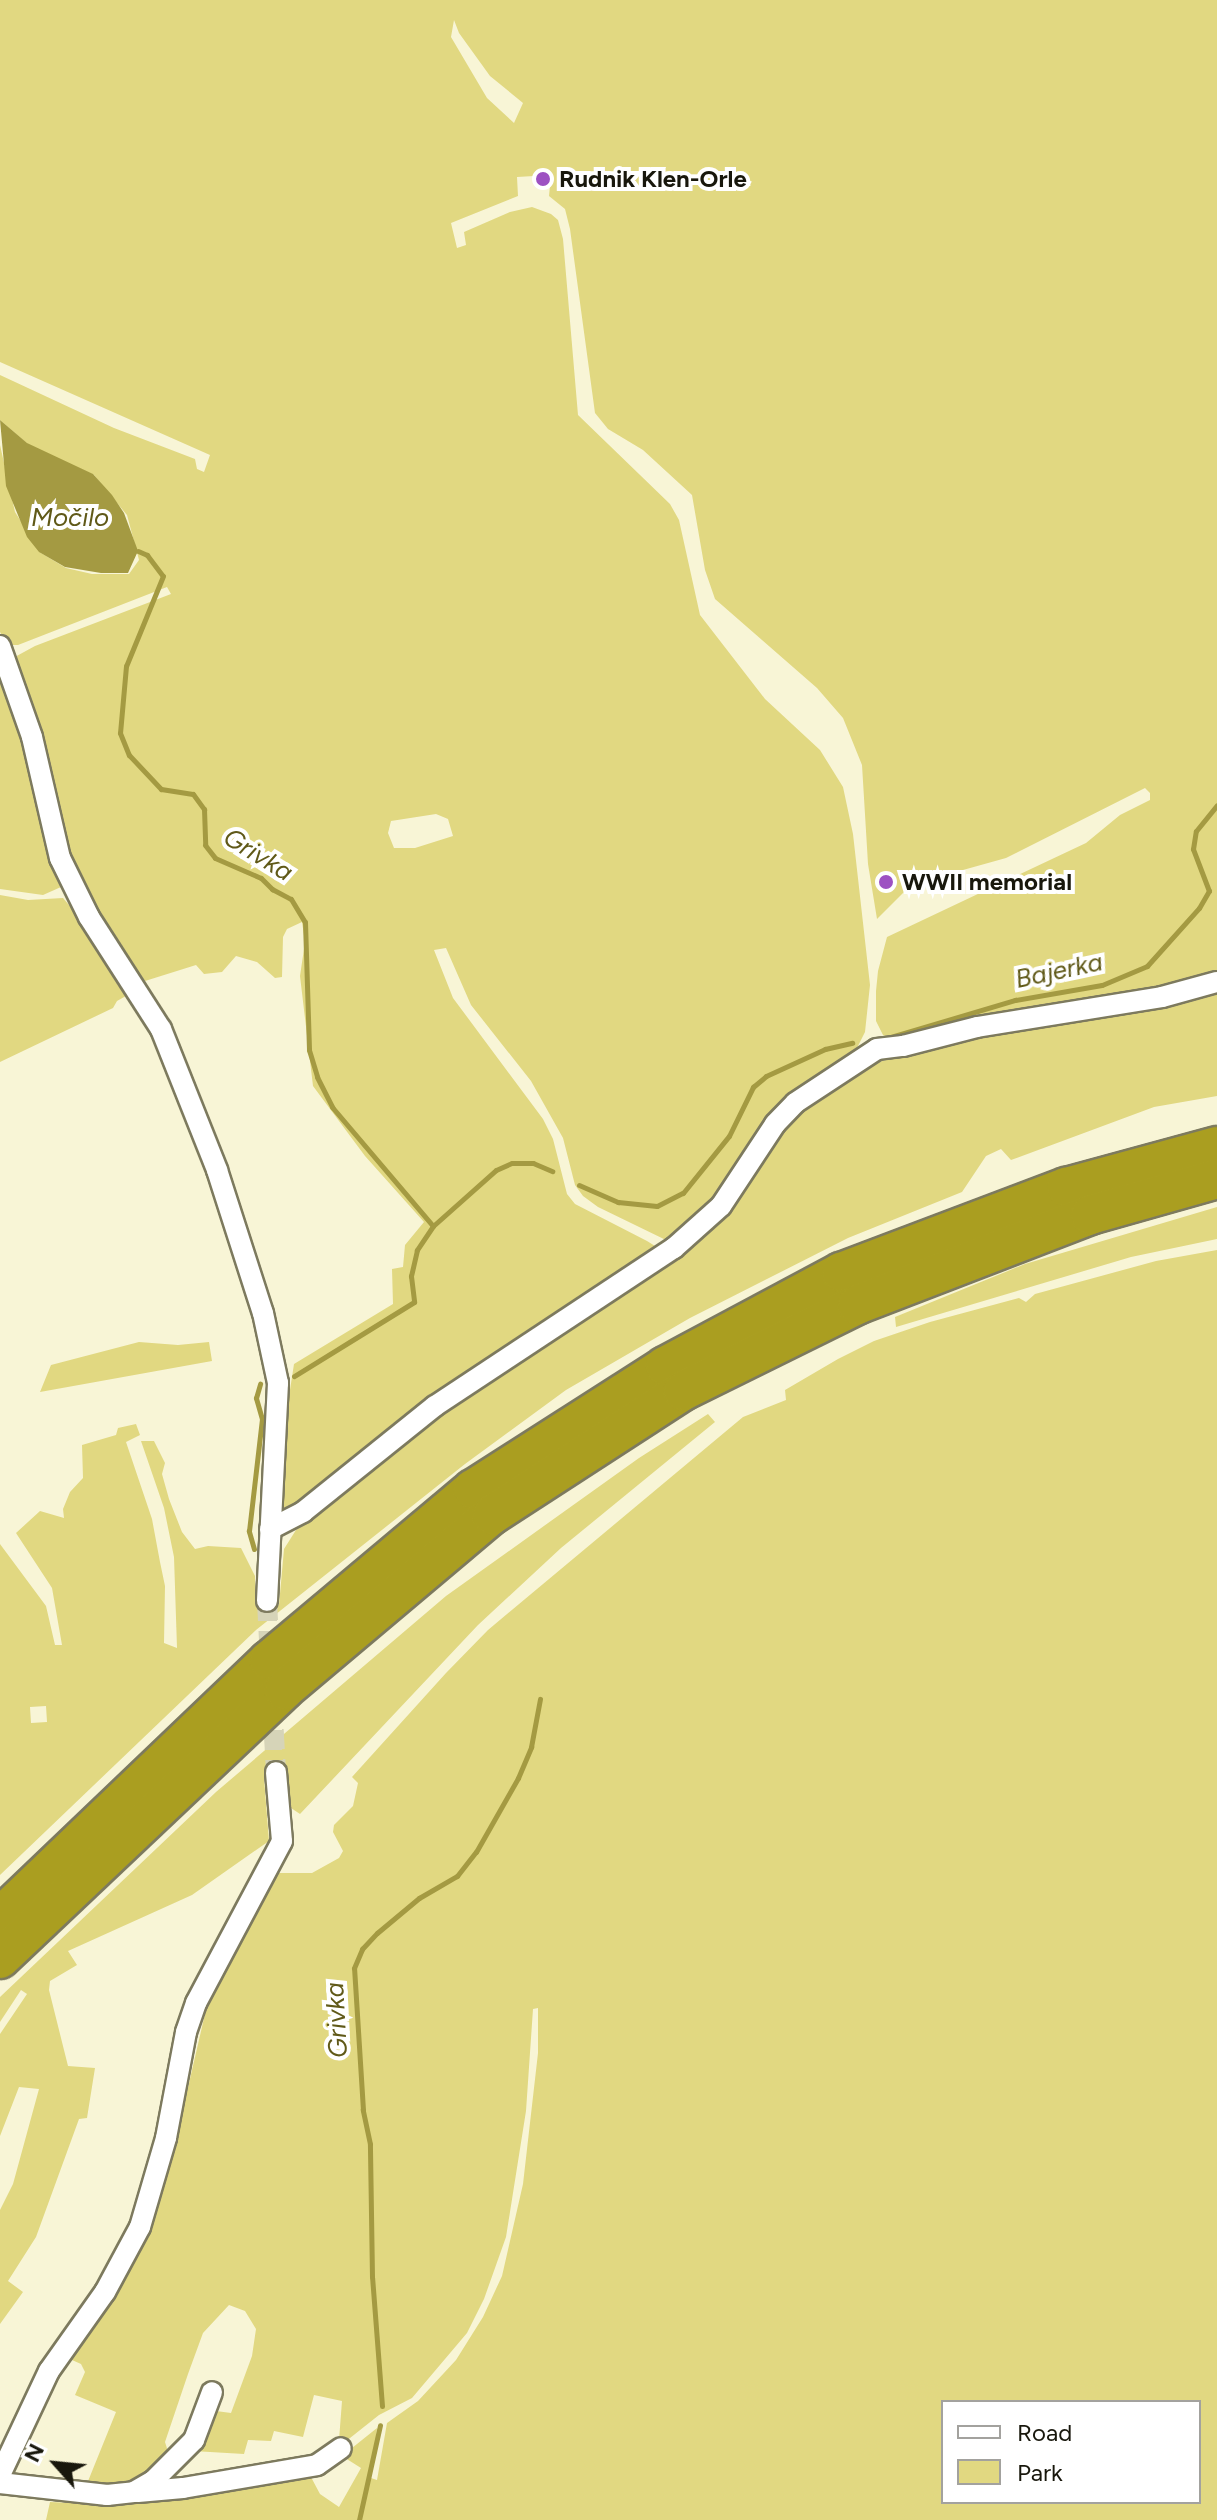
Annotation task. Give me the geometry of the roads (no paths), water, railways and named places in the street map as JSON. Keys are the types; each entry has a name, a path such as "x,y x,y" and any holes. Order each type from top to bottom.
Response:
{"highway":[{"path":"0,1917 269,1660 473,1489 665,1366 841,1272 1066,1187 1217,1146"},
{"path":"0,1959 284,1690 492,1515 683,1391 857,1305 1090,1215 1217,1179"}],"street":[{"path":"0,646 32,737 60,858 89,917 161,1029 217,1170 263,1313 278,1383 267,1601"},
{"path":"270,1529 303,1512 435,1406 674,1248 721,1206 775,1124 795,1103 877,1049 903,1046 977,1027 1162,997 1217,982"},
{"path":"0,2475 49,2371 105,2292 140,2227 166,2138 186,2032 196,2003 282,1841 276,1772"},
{"path":"134,2492 153,2481 194,2440 212,2392"},
{"path":"0,2483 107,2495 183,2488 317,2465 341,2448"}],"water":[{"name":"Močilo","path":"0,420 27,443 93,474 112,495 124,513 138,551 128,573 101,573 65,567 39,552 27,537 6,486"}],"waterway":[{"name":"Grivka","path":"138,551 147,555 163,576 126,666 120,733 129,755 161,789 193,794 204,809 205,845 215,858 261,878 272,889 291,899 305,922 309,1050 317,1077 332,1107 433,1226 417,1250 411,1276 414,1302 294,1376"},
{"name":"Bajerka","path":"884,1039 1015,1000 1102,985 1147,966 1199,908 1209,891 1193,849 1196,831 1217,805"},
{"name":"Bajerka","path":"579,1185 618,1202 657,1206 683,1193 729,1136 753,1087 766,1076 825,1049 852,1043"},
{"name":"Bajerka","path":"433,1226 496,1170 512,1163 533,1163 552,1171"},
{"path":"254,1549 249,1531 262,1419 256,1398 260,1384"},
{"name":"Grivka","path":"382,2406 372,2277 370,2144 363,2110 354,1968 362,1949 377,1933 419,1898 457,1876 476,1852 518,1778 531,1747 540,1699"},
{"name":"Grivka","path":"359,2520 380,2425"}],"tunnel":[{"path":"267,1601 270,1660"},
{"path":"272,1700 276,1772"}],"place":[{"name":"Rudnik Klen-Orle","path":"543,179"},
{"name":"WWII memorial","path":"886,882"}]}
